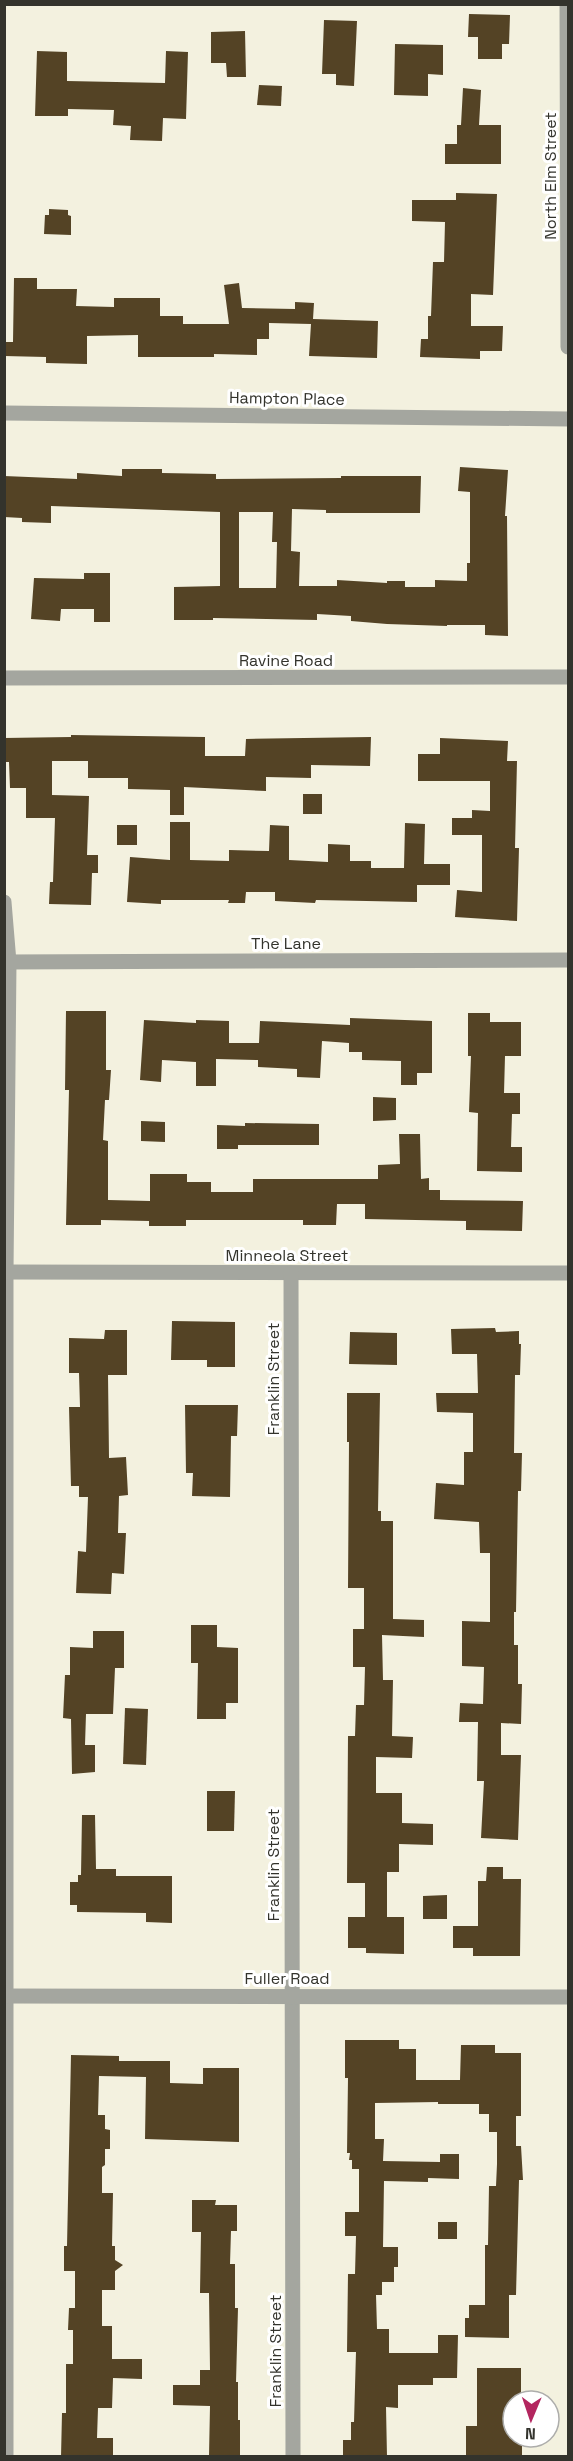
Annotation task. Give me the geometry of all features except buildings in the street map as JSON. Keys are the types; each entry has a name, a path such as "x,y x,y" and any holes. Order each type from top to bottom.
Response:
{"street":[{"name":"North Elm Street","path":"567,4 568,347"},
{"name":"Hampton Place","path":"4,413 568,419"},
{"name":"Ravine Road","path":"4,678 568,677"},
{"path":"4,902 7,962 6,2457"},
{"name":"The Lane","path":"7,962 568,960"},
{"name":"Minneola Street","path":"5,1272 568,1273"},
{"name":"Franklin Street","path":"291,1273 293,2457"},
{"name":"Fuller Road","path":"5,1996 568,1997"}]}
